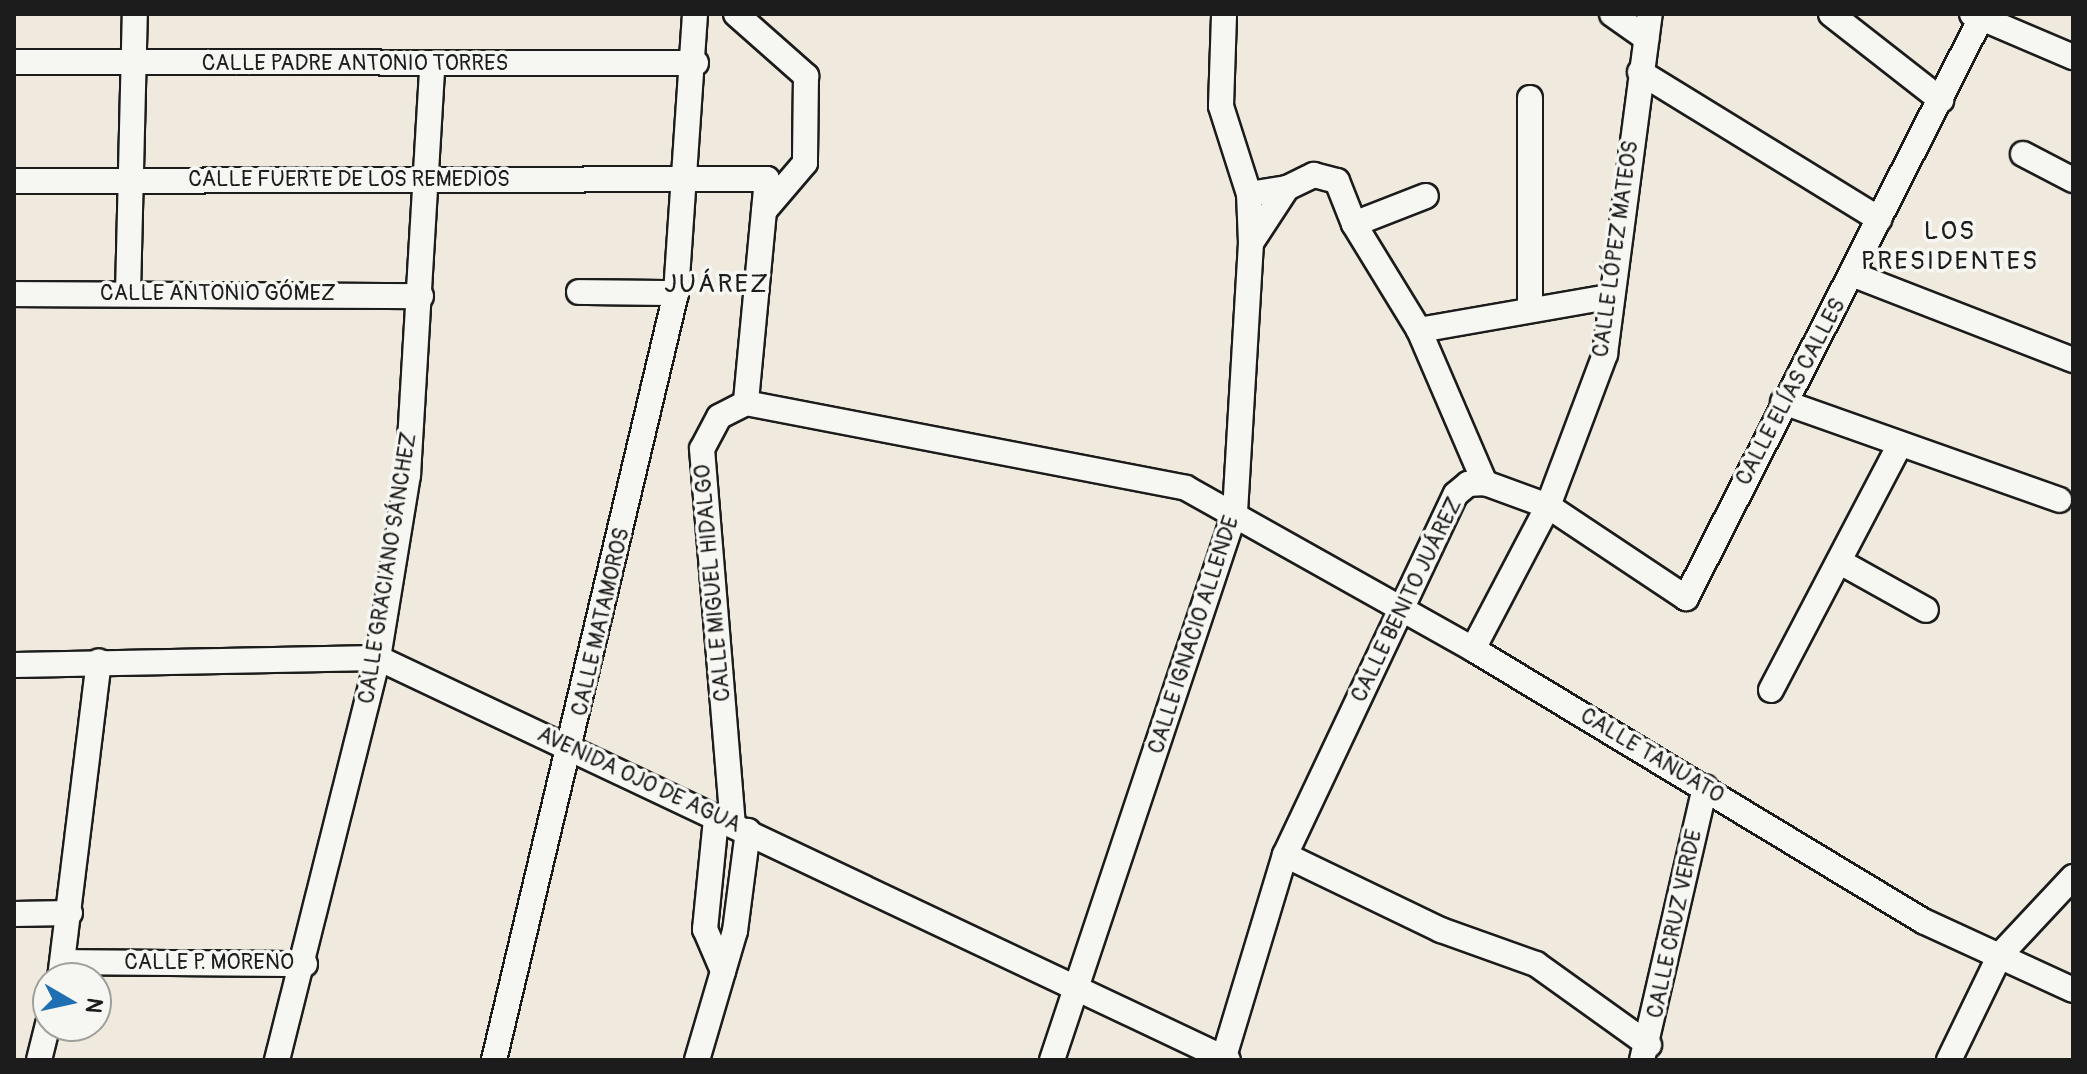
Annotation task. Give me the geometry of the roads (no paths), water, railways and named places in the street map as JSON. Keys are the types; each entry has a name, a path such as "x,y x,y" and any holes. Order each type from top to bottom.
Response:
{"street":[{"path":"128,293 135,14"},
{"path":"695,14 696,63 685,180 767,179 746,403"},
{"path":"736,14 806,76 805,163 764,211"},
{"name":"CALLE IGNACIO ALLENDE","path":"1052,1060 1235,512 1251,243 1249,194 1221,106 1224,14"},
{"path":"1612,14 1648,26"},
{"path":"1831,14 1941,100"},
{"path":"1979,16 2073,57"},
{"name":"CALLE ELÍAS CALLES","path":"1548,506 1686,598 1783,402 1854,275 1979,16"},
{"name":"CALLE LÓPEZ MATEOS","path":"1473,649 1548,506 1605,354 1609,297 1648,26"},
{"name":"CALLE PADRE ANTONIO TORRES","path":"14,62 432,66 696,63"},
{"name":"CALLE GRACIANO SÁNCHEZ","path":"277,1060 305,964 378,658 408,475 421,296 432,66"},
{"path":"1640,72 1879,219"},
{"path":"1530,98 1530,307"},
{"path":"2023,154 2073,180"},
{"name":"CALLE BENITO JUÁREZ","path":"1225,1059 1285,855 1456,494 1468,484 1485,483 1419,330 1354,224 1337,181 1328,175 1287,188"},
{"name":"CALLE FUERTE DE LOS REMEDIOS","path":"14,181 685,180"},
{"name":"CALLE MATAMOROS","path":"494,1060 572,748 676,293 685,180"},
{"path":"1249,194 1287,188"},
{"path":"1251,243 1287,188"},
{"path":"1354,224 1426,196"},
{"path":"1854,275 2070,352"},
{"path":"579,292 676,293"},
{"name":"CALLE ANTONIO GÓMEZ","path":"14,294 421,296"},
{"path":"1419,330 1530,307 1609,297"},
{"path":"1783,402 1899,446 2059,500"},
{"name":"CALLE TANUATO","path":"746,403 1186,488 1235,512 1399,610 1473,649 1923,921 2073,990"},
{"name":"CALLE MIGUEL HIDALGO","path":"697,1060 735,931 732,825 702,449 719,417 746,403"},
{"path":"1771,690 1842,563 1899,446"},
{"path":"1485,483 1548,506"},
{"path":"1842,563 1926,610"},
{"name":"AVENIDA OJO DE AGUA","path":"14,665 378,658 1225,1059"},
{"path":"63,962 99,661"},
{"name":"CALLE CRUZ VERDE","path":"1646,1052 1705,787"},
{"name":"CALLE MIGUEL HIDALGO","path":"723,971 705,929 732,825"},
{"path":"1285,855 1441,930 1536,964 1646,1052"},
{"path":"1949,1060 2000,955 2073,877"},
{"path":"14,914 70,913"},
{"name":"CALLE P. MORENO","path":"112,969 305,964"}],"district":[{"name":"LOS PRESIDENTES","path":"1950,247"},
{"name":"JUÁREZ","path":"717,285"}]}
